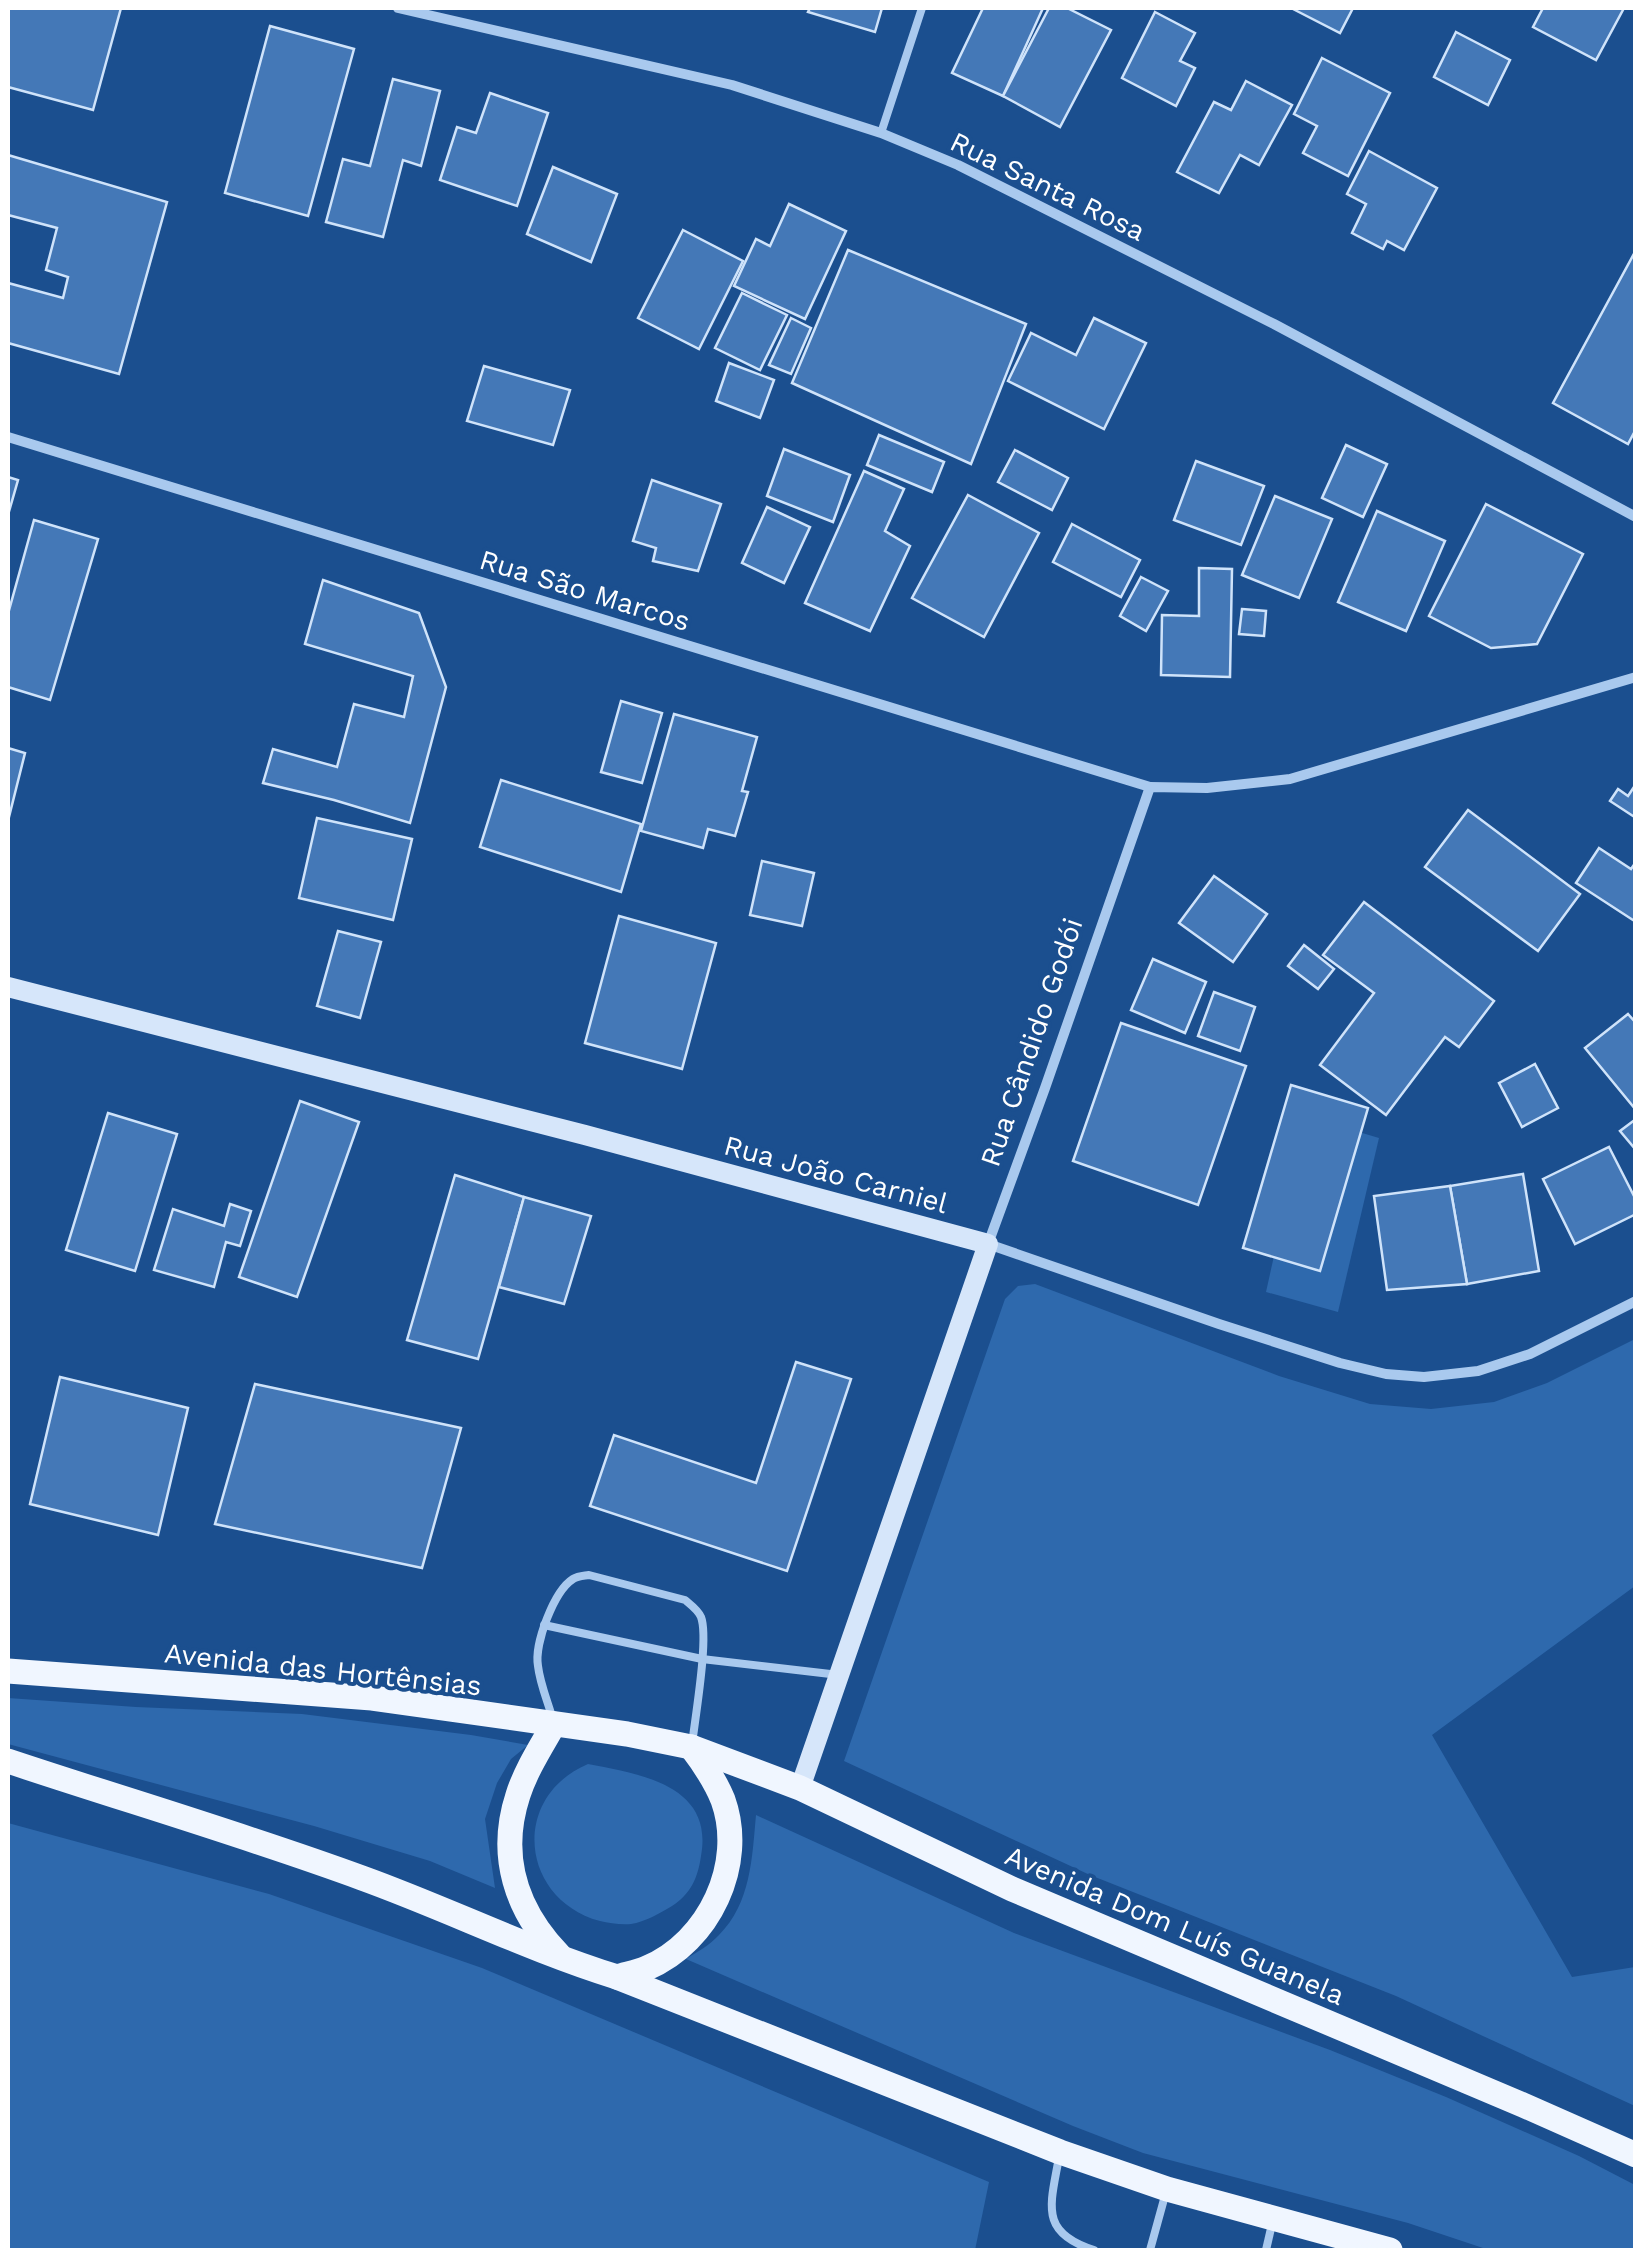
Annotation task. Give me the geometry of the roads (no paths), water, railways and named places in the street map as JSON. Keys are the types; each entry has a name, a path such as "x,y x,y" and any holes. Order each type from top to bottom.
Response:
{"main road":[{"name":"Avenida das Hortênsias","path":"8,1671 372,1698 627,1734 691,1747"},
{"path":"554,1724 518,1792 509,1853 514,1883 525,1912 563,1960"},
{"path":"618,1977 649,1968 677,1950 700,1928 717,1900 728,1869 730,1836 724,1804 711,1774 691,1747"},
{"name":"Avenida Dom Luís Guanela","path":"691,1747 800,1788 1012,1889 1636,2155"},
{"path":"8,1762 360,1877 563,1960 618,1977 1060,2152 1166,2189 1390,2250"}],"street":[{"name":"Rua Santa Rosa","path":"398,8 732,84 880,133 958,164 1256,315 1636,517"},
{"name":"Rua São Marcos","path":"8,437 1150,786"},
{"path":"1150,786 1207,788 1290,778 1636,677"},
{"name":"Rua Cândido Godói","path":"800,1788 1150,786"},
{"name":"Rua João Carniel","path":"8,987 585,1135 988,1244 1219,1324 1386,1374 1424,1377 1478,1371 1530,1354 1636,1301"}],"lane":[{"path":"880,133 922,8"},
{"path":"554,1724 537,1664 538,1647 562,1589 575,1577 588,1576 685,1600 695,1608 702,1620 702,1659 691,1747"},
{"path":"544,1625 702,1659 838,1675"},
{"path":"1060,2152 1050,2208 1057,2230 1077,2245 1094,2250"},
{"path":"1150,2250 1166,2189"},
{"path":"1266,2250 1274,2220"}]}
